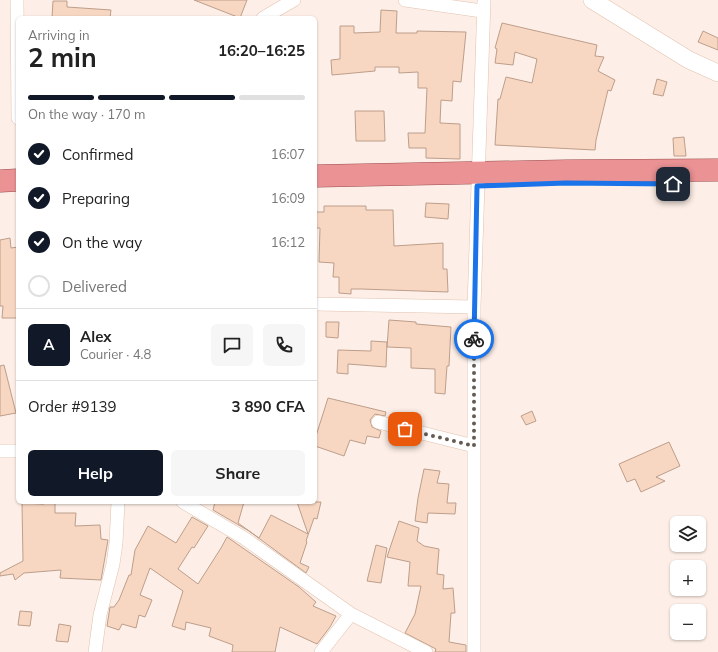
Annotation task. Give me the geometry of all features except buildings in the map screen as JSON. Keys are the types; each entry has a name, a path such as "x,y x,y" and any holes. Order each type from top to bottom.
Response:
{"highway":[{"path":"317,189 477,180 718,170"},
{"path":"317,176 477,180"},
{"path":"566,177 718,184"},
{"path":"0,181 16,180"},
{"path":"0,194 16,194"}],"street":[{"path":"17,0 17,16"},
{"path":"266,16 294,0"},
{"path":"405,0 483,6 474,307 474,652"},
{"path":"592,0 689,60 718,73"},
{"path":"317,304 474,307"},
{"path":"378,422 474,446"},
{"path":"0,451 16,451"},
{"path":"95,652 100,615 113,564 116,543 118,504"},
{"path":"186,504 244,538 351,614 426,652"},
{"path":"321,652 351,614"}],"way so far":[{"path":"405,429 474,446 474,339"}],"route":[{"path":"474,339 477,186 566,183 673,184"}]}
